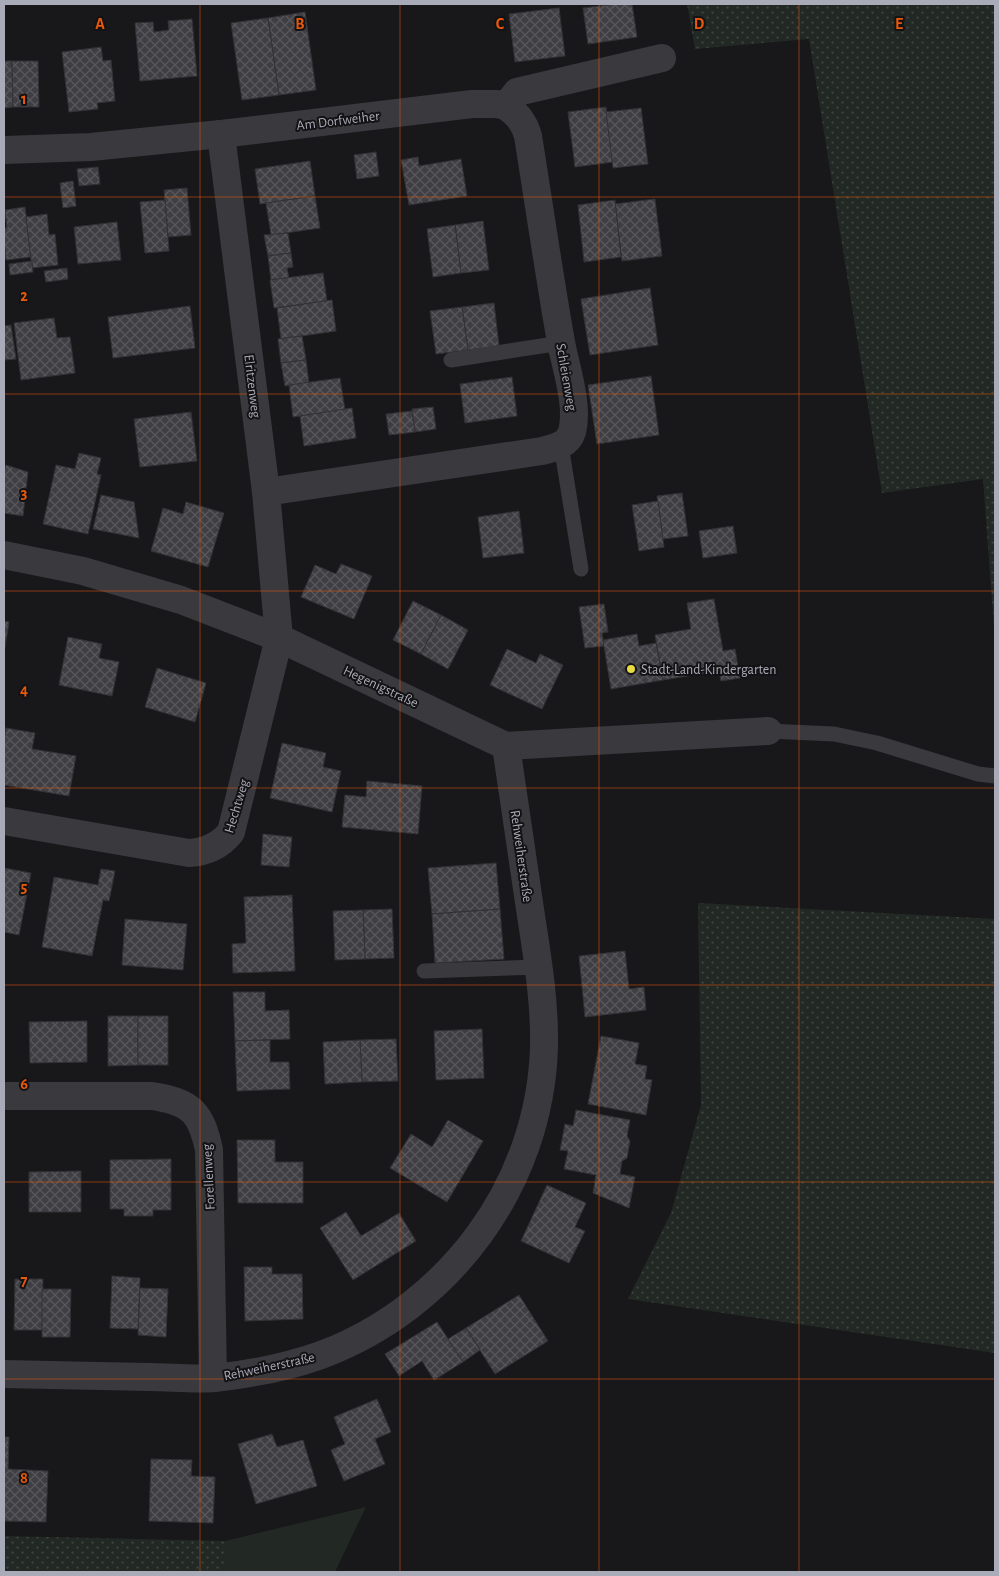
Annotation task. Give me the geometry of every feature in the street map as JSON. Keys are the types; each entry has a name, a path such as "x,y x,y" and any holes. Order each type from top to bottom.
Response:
{"street":[{"path":"506,106 517,92 662,58"},
{"name":"Am Dorfweiher","path":"4,150 91,147 221,134 472,104 506,106"},
{"name":"Schleienweg","path":"506,106 519,116 524,123 528,136 574,414 572,433 568,440 561,445"},
{"name":"Elritzenweg","path":"221,134 266,492 278,638"},
{"path":"266,492 542,451 561,445"},
{"name":"Hegenigstraße","path":"4,555 83,571 172,597 278,638 506,746 768,731"},
{"name":"Hechtweg","path":"4,821 189,853 201,852 218,845 231,832 278,638"},
{"name":"Rehweiherstraße","path":"4,1374 213,1378 274,1368 321,1355 360,1336 397,1314 428,1291 458,1262 479,1237 516,1170 534,1118 544,1049 544,1015 539,967 506,746"},
{"name":"Forellenweg","path":"4,1096 152,1096 167,1098 183,1104 198,1116 209,1150 213,1378"}],"lane":[{"path":"451,360 561,343"},
{"path":"561,445 581,569"},
{"path":"768,731 834,734 877,743 978,774 995,776"},
{"path":"424,971 539,967"}],"shaded area":[{"path":"687,4 995,4 995,641 983,479 882,493 809,39 695,49"},
{"path":"698,903 995,919 995,1353 628,1299 671,1213 701,1105"},
{"path":"366,1507 335,1572 225,1572 225,1541"},
{"path":"4,1536 225,1541 225,1572 4,1572"}],"building":[{"path":"632,4 637,37 588,44 583,8"},
{"path":"559,8 565,56 515,62 509,14"},
{"path":"305,12 316,90 279,95 268,18"},
{"path":"268,18 279,95 242,100 231,23"},
{"path":"192,19 197,76 140,81 135,23 153,22 154,32 169,30 168,21"},
{"path":"101,47 103,61 111,60 115,101 97,103 98,109 69,112 62,52"},
{"path":"4,61 12,61 13,107 4,108"},
{"path":"12,61 38,61 39,107 13,107"},
{"path":"606,107 613,162 575,167 568,112"},
{"path":"641,108 648,164 613,168 606,112"},
{"path":"376,152 379,176 357,179 354,155"},
{"path":"418,157 419,166 461,159 467,196 409,205 401,160"},
{"path":"310,161 315,196 260,204 255,169"},
{"path":"98,167 100,184 79,186 77,169"},
{"path":"73,181 76,206 63,208 60,183"},
{"path":"187,188 191,235 168,237 164,190"},
{"path":"315,196 320,228 271,235 266,203"},
{"path":"655,199 662,256 622,261 615,204"},
{"path":"165,200 169,251 145,253 140,202"},
{"path":"615,200 621,257 584,262 578,205"},
{"path":"25,207 31,257 6,260 4,228 7,228 5,210"},
{"path":"47,214 49,235 55,234 58,265 32,268 26,217"},
{"path":"483,221 489,270 461,273 455,225"},
{"path":"117,222 121,260 78,264 74,227"},
{"path":"455,225 461,273 433,277 427,229"},
{"path":"288,233 291,253 268,256 264,235"},
{"path":"291,253 293,267 287,268 289,278 271,280 268,256"},
{"path":"32,261 33,272 10,275 9,264"},
{"path":"67,268 68,279 46,282 44,271"},
{"path":"323,273 327,301 274,308 270,280"},
{"path":"650,288 658,345 590,355 581,299"},
{"path":"332,300 336,331 281,339 277,308"},
{"path":"494,303 499,346 468,350 462,307"},
{"path":"190,306 195,348 113,358 108,317"},
{"path":"462,307 468,350 436,354 430,311"},
{"path":"54,318 57,338 70,337 75,373 21,380 14,323"},
{"path":"11,325 16,359 4,360 4,326"},
{"path":"302,336 306,360 281,363 278,339"},
{"path":"306,360 309,383 285,386 281,363"},
{"path":"651,376 659,435 597,444 588,385"},
{"path":"512,377 517,416 465,423 460,384"},
{"path":"340,378 345,410 293,417 289,385"},
{"path":"433,407 436,429 415,432 412,409"},
{"path":"352,408 356,438 304,446 300,416"},
{"path":"412,411 415,432 389,435 386,414"},
{"path":"191,412 197,461 140,467 134,419"},
{"path":"79,453 101,458 97,474 101,475 88,534 43,524 56,465 75,469"},
{"path":"6,465 28,472 23,516 4,513 4,471"},
{"path":"682,493 688,536 663,539 657,496"},
{"path":"101,495 134,502 139,538 93,529"},
{"path":"658,501 664,547 639,551 632,505"},
{"path":"186,502 224,513 208,567 151,551 163,508 183,514"},
{"path":"519,511 524,553 483,558 478,517"},
{"path":"733,526 737,553 703,558 699,531"},
{"path":"341,564 372,576 354,619 301,597 315,565 336,574"},
{"path":"714,599 723,651 735,649 740,678 721,681 719,671 663,680 655,635 691,629 687,603"},
{"path":"413,601 441,615 421,654 393,640"},
{"path":"604,604 608,632 602,633 604,646 585,648 579,607"},
{"path":"441,615 468,630 448,669 421,654"},
{"path":"4,621 9,622 4,653"},
{"path":"637,634 639,646 656,643 663,680 611,689 603,640"},
{"path":"68,637 102,644 99,658 119,662 112,696 59,685"},
{"path":"507,649 536,663 540,654 563,665 542,709 490,685"},
{"path":"157,668 206,683 195,722 145,707"},
{"path":"6,728 35,733 32,749 76,756 69,796 4,785"},
{"path":"282,743 326,753 323,767 341,771 332,812 270,798"},
{"path":"367,781 422,786 418,834 342,827 345,795 366,797"},
{"path":"263,834 292,837 289,867 261,865"},
{"path":"496,863 500,909 432,914 428,868"},
{"path":"4,868 31,873 19,935 4,932"},
{"path":"101,869 115,871 109,901 103,900 92,956 42,947 54,877 98,885"},
{"path":"292,895 295,971 233,973 232,944 246,943 244,897"},
{"path":"392,909 394,958 365,959 363,910"},
{"path":"500,909 504,959 435,963 432,914"},
{"path":"363,910 365,959 335,960 333,911"},
{"path":"125,919 187,924 183,970 122,965"},
{"path":"625,951 629,989 644,987 646,1010 585,1017 579,956"},
{"path":"233,992 265,992 265,1011 289,1010 290,1039 235,1041"},
{"path":"108,1016 138,1016 138,1065 108,1066"},
{"path":"138,1016 168,1016 168,1065 138,1065"},
{"path":"87,1021 87,1062 30,1063 29,1022"},
{"path":"482,1029 484,1078 436,1080 434,1031"},
{"path":"601,1036 639,1043 635,1064 647,1066 645,1079 652,1080 646,1115 588,1104"},
{"path":"396,1039 398,1081 362,1082 360,1040"},
{"path":"270,1040 270,1062 289,1062 290,1089 237,1091 235,1041"},
{"path":"360,1040 362,1082 325,1084 323,1042"},
{"path":"576,1110 630,1120 627,1136 630,1141 627,1158 622,1161 620,1174 635,1177 629,1208 593,1193 596,1175 564,1169 568,1151 560,1150 565,1124 573,1126"},
{"path":"448,1120 483,1141 447,1202 390,1168 411,1134 432,1147"},
{"path":"237,1140 275,1140 275,1162 303,1162 303,1203 238,1203"},
{"path":"171,1159 171,1210 153,1210 153,1216 124,1216 124,1209 110,1209 110,1160"},
{"path":"81,1171 81,1212 29,1212 29,1172"},
{"path":"547,1185 586,1203 575,1227 585,1231 569,1263 521,1241"},
{"path":"346,1212 361,1236 399,1213 416,1241 353,1280 320,1228"},
{"path":"244,1267 272,1267 272,1274 302,1274 303,1319 245,1321"},
{"path":"112,1276 140,1278 138,1329 110,1328"},
{"path":"15,1279 43,1279 42,1330 14,1330"},
{"path":"140,1288 168,1289 166,1337 138,1335"},
{"path":"42,1289 71,1289 70,1337 42,1337"},
{"path":"519,1295 548,1341 495,1374 466,1328"},
{"path":"437,1322 463,1362 434,1380 422,1361 399,1376 385,1354"},
{"path":"466,1328 480,1350 463,1362 448,1339"},
{"path":"377,1399 391,1432 375,1439 385,1464 344,1481 331,1450 345,1444 334,1417"},
{"path":"272,1434 277,1447 303,1440 317,1486 256,1504 238,1444"},
{"path":"4,1437 9,1437 8,1469 48,1471 46,1522 4,1521"},
{"path":"151,1459 192,1460 191,1476 215,1477 213,1523 149,1521"}],"place":[{"name":"Stadt-Land-Kindergarten","path":"631,669"}]}
